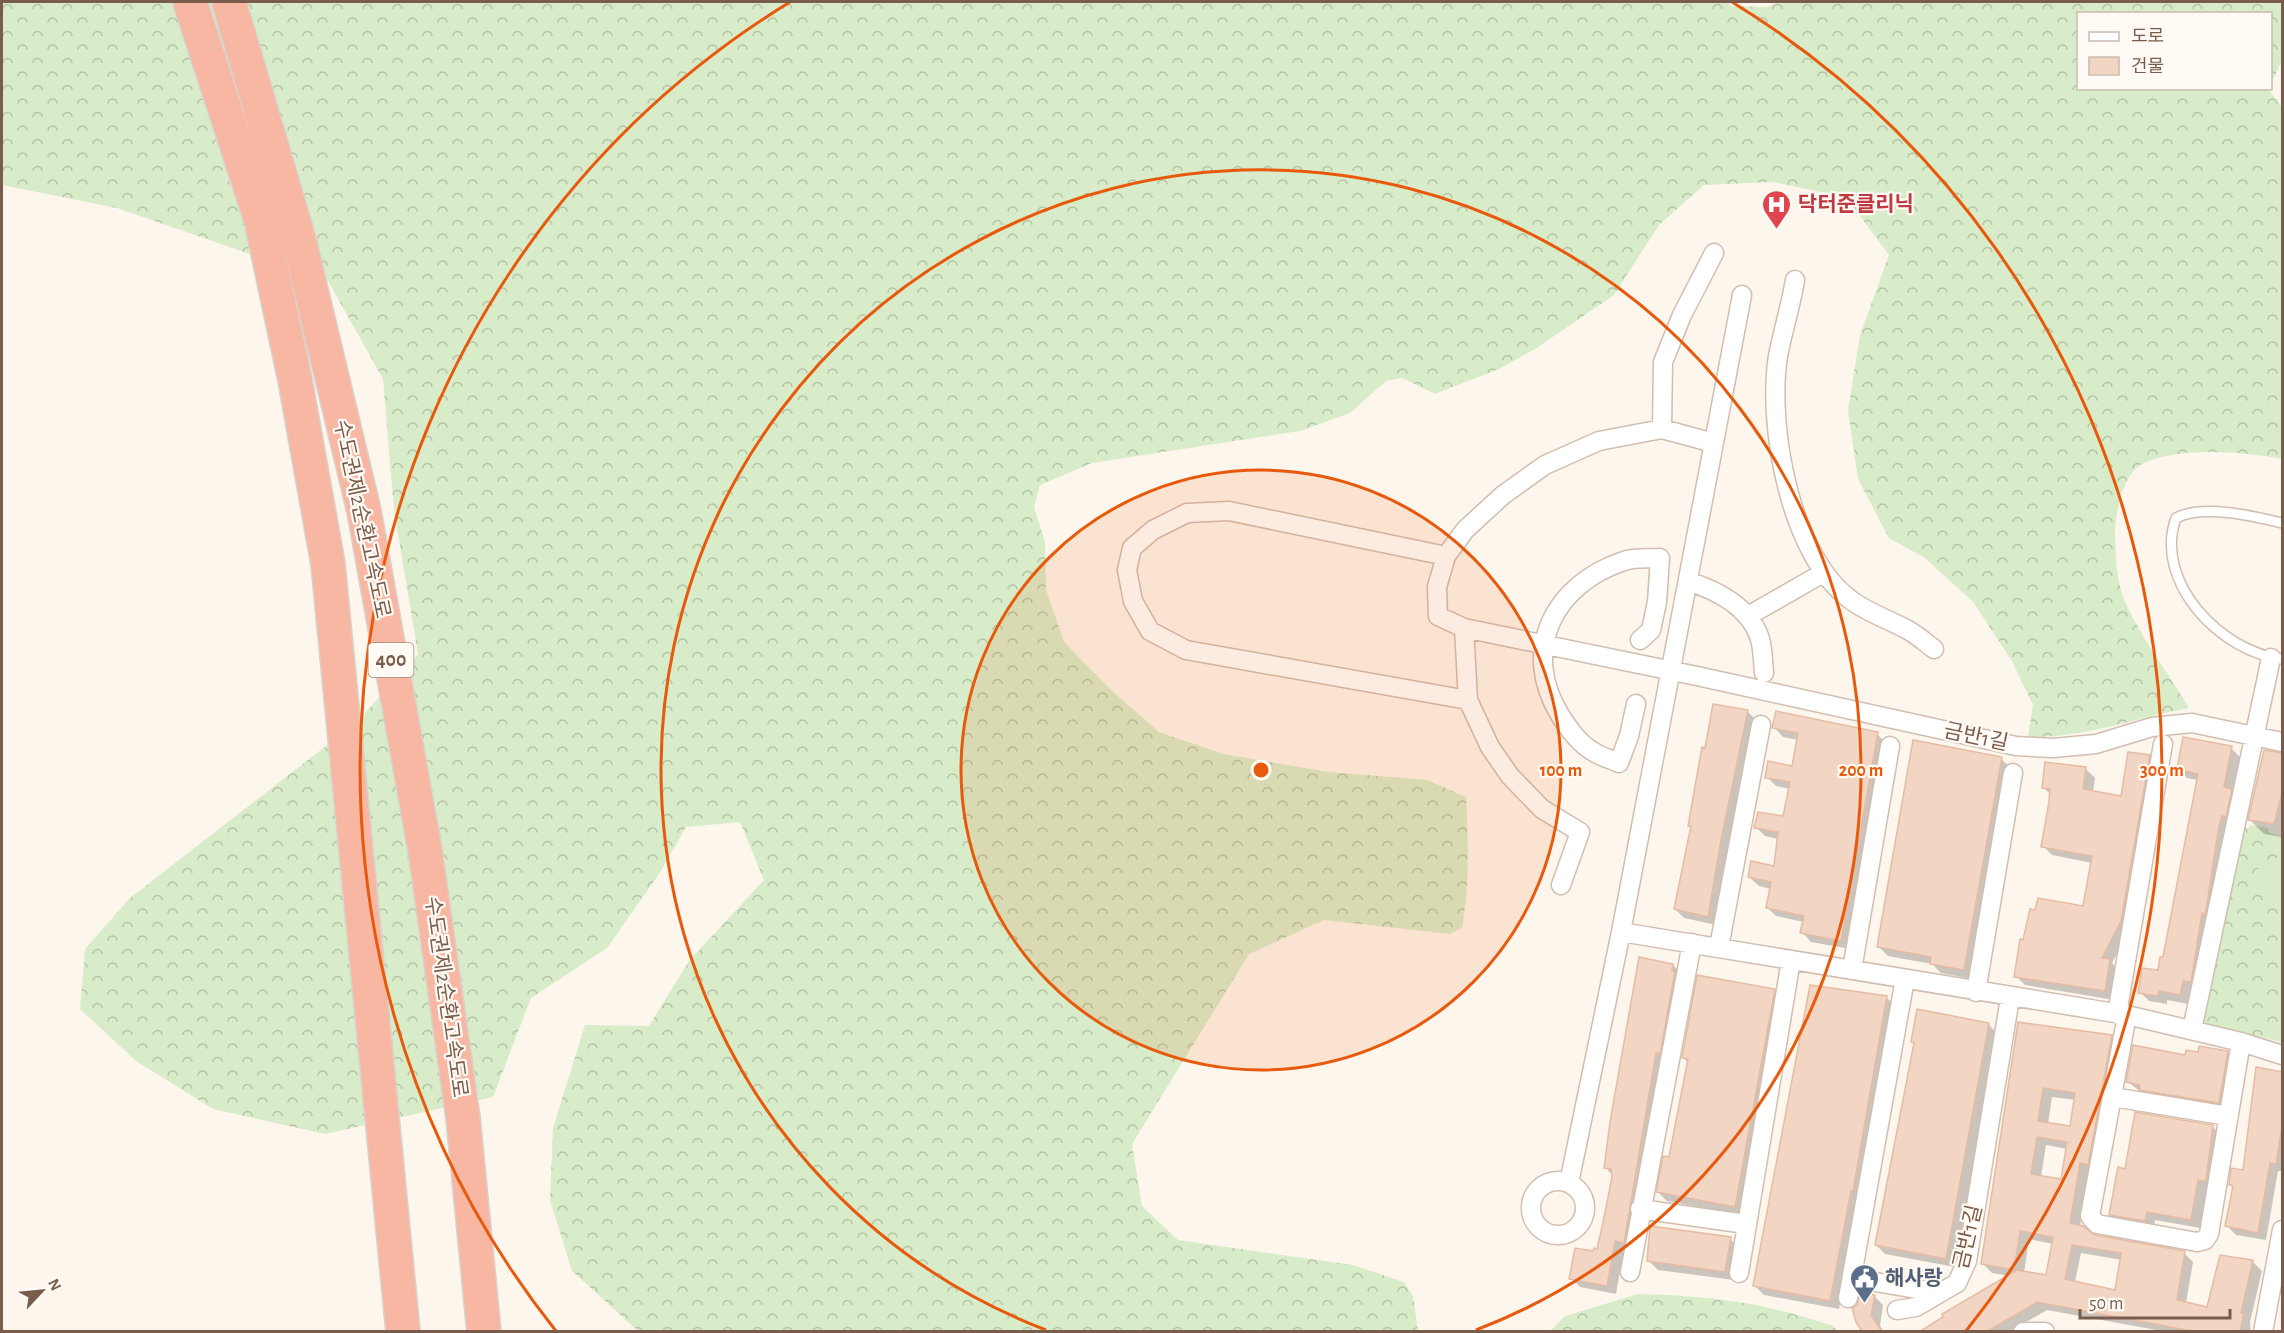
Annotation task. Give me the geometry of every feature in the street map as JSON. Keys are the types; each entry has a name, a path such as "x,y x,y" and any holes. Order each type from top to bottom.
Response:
{"highway":[{"name":"수도권제2순환고속도로","path":"190,2 261,220 295,380 328,564 403,1332"},
{"name":"수도권제2순환고속도로","path":"229,2 298,236 364,511 425,850 463,1118 484,1332"}],"street":[{"path":"1662,429 1663,362 1682,315 1714,253"},
{"path":"1795,280 1779,355 1775,396 1787,486 1796,521 1823,573 1851,600 1910,631 1934,649"},
{"path":"1569,1183 1621,932 1743,295"},
{"path":"1468,700 1186,651 1150,631 1133,601 1126,570 1132,548 1153,530 1187,513 1230,511 1446,556 1465,530 1503,495 1545,465 1599,441 1662,429 1714,443"},
{"name":"금반1길","path":"1446,556 1437,587 1438,616 1464,628 2026,747 2053,748 2096,744 2152,727 2192,723 2283,742"},
{"path":"1635,704 1629,736 1619,763 1593,752 1570,732 1554,706 1544,678 1542,644 1553,615 1570,592 1594,574 1626,560 1660,558 1657,602 1651,630 1640,640"},
{"path":"1748,616 1823,573"},
{"path":"1688,581 1715,590 1748,616 1760,640 1764,673"},
{"path":"1464,628 1468,700 1490,747 1510,776 1542,809 1580,832 1561,885"},
{"path":"2192,1030 2241,790 2277,659"},
{"path":"1719,947 1761,724"},
{"path":"2163,744 2122,1014 2113,1097 2090,1216 2092,1221 2197,1242 2205,1240 2209,1234 2241,1042"},
{"path":"1852,970 1890,746"},
{"name":"금반1길","path":"1976,992 2013,773"},
{"path":"1621,932 2010,998 2122,1014 2241,1042 2283,1055"},
{"path":"1630,1272 1640,1209 1692,944"},
{"path":"1739,1273 1791,960"},
{"path":"1848,1298 1905,979"},
{"name":"금반1길","path":"1852,1278 1940,1293 1957,1283 1967,1261 2010,998"},
{"path":"2113,1097 2228,1116"},
{"path":"1640,1209 1746,1224"},
{"path":"2263,1332 2281,1242"},
{"path":"1897,1310 1916,1307 1940,1293"},
{"path":"2024,1332 2045,1332"}],"lane":[{"path":"2277,659 2218,632 2196,609 2179,579 2172,552 2171,531 2176,518 2187,512 2205,511 2283,523"}],"green space":[{"path":"2,2 1728,2 1731,6 1768,7 1778,2 2282,2 2282,60 2272,82 2272,12 2077,12 2077,90 2269,90 2282,107 2282,459 2249,454 2192,453 2157,458 2135,469 2121,496 2116,517 2116,562 2119,580 2123,597 2134,619 2189,708 2090,731 2028,737 2033,705 2012,661 1973,602 1925,558 1889,538 1858,479 1848,411 1860,335 1889,255 1846,197 1772,182 1704,185 1659,225 1614,295 1535,349 1499,369 1435,394 1402,378 1386,381 1350,413 1300,431 1092,463 1040,485 1034,507 1045,542 1046,590 1064,642 1112,691 1159,732 1223,754 1329,772 1427,780 1466,797 1467,879 1462,928 1450,934 1324,920 1249,954 1132,1144 1142,1206 1178,1240 1353,1265 1404,1282 1413,1296 1418,1331 638,1331 572,1271 550,1200 553,1128 585,1025 649,1026 689,961 764,880 740,822 686,827 659,874 607,948 531,998 493,1097 325,1134 213,1109 136,1061 80,1009 85,949 130,898 357,722 418,654 394,510 383,379 328,281 117,208 2,185"},
{"path":"2251,825 2268,828 2268,832 2282,836 2282,1042 2203,1024 2239,826 2248,828"},
{"path":"2274,858 2282,858 2282,891 2249,883 2259,867"},
{"path":"1638,1294 1690,1296 1760,1306 1833,1326 1838,1331 1550,1331 1565,1316"}],"building":[{"path":"1713,704 1748,710 1721,840 1708,917 1674,909 1691,826 1688,826 1702,747 1705,748"},
{"path":"1776,711 1878,732 1841,941 1800,933 1804,916 1766,908 1771,882 1748,877 1751,861 1774,866 1778,832 1754,828 1758,812 1783,816 1790,782 1765,778 1768,761 1792,766 1798,733 1772,728"},
{"path":"2183,737 2232,746 2224,787 2232,789 2226,817 2222,816 2219,826 2206,910 2205,914 2202,913 2191,982 2183,981 2180,995 2159,991 2158,996 2138,993 2142,968 2158,970 2160,957 2163,957 2198,774 2177,769"},
{"path":"1913,740 2002,757 1964,970 1930,964 1931,957 1877,947"},
{"path":"2264,750 2283,753 2283,789 2274,824 2248,820"},
{"path":"2128,752 2150,755 2121,921 2102,958 2110,959 2105,991 2014,977 2020,939 2023,940 2030,909 2035,910 2038,898 2083,906 2092,856 2041,847 2050,789 2042,788 2045,762 2086,767 2083,789 2121,796"},
{"path":"1639,957 1673,964 1672,971 1675,971 1660,1054 1656,1053 1624,1243 1615,1241 1607,1286 1569,1279 1575,1248 1593,1251 1594,1248 1597,1249 1603,1223 1612,1177 1611,1169 1604,1168 1610,1122"},
{"path":"1697,975 1775,989 1735,1207 1656,1192 1663,1156 1669,1157 1688,1059 1682,1058"},
{"path":"1810,985 1887,996 1853,1191 1851,1191 1830,1301 1753,1286"},
{"path":"1917,1009 1989,1023 1946,1259 1875,1245 1914,1043 1911,1042"},
{"path":"2018,1022 2112,1035 2088,1165 2080,1163 2070,1223 2083,1226 2095,1235 2185,1251 2177,1300 2207,1307 2220,1255 2253,1260 2241,1313 2244,1313 2240,1332 2197,1332 2037,1302 1986,1332 1919,1332 1943,1317 1942,1314 2017,1270 2046,1275 2053,1237 2020,1231 2014,1270 1981,1264","holes":["2043,1088 2075,1093 2070,1126 2038,1121","2037,1137 2067,1142 2061,1179 2031,1174","2072,1245 2121,1253 2115,1290 2065,1279"]},
{"path":"2133,1045 2185,1055 2186,1050 2198,1052 2199,1046 2228,1051 2219,1103 2139,1090 2140,1085 2126,1082"},
{"path":"2256,1067 2283,1072 2283,1120 2276,1164 2270,1163 2258,1233 2225,1226 2233,1186 2229,1185 2231,1168 2243,1170"},
{"path":"2135,1112 2213,1125 2206,1181 2198,1180 2191,1220 2147,1212 2145,1221 2109,1215 2118,1167 2125,1169"},
{"path":"1650,1226 1731,1237 1725,1272 1647,1261"},
{"name":"해사랑","path":"1860,1292 1875,1295 1871,1315 1882,1332 1862,1332 1856,1322 1852,1308 1857,1305"}],"place":[{"name":"닥터준클리닉","path":"1777,230"},
{"name":"해사랑","path":"1864,1304"}]}
